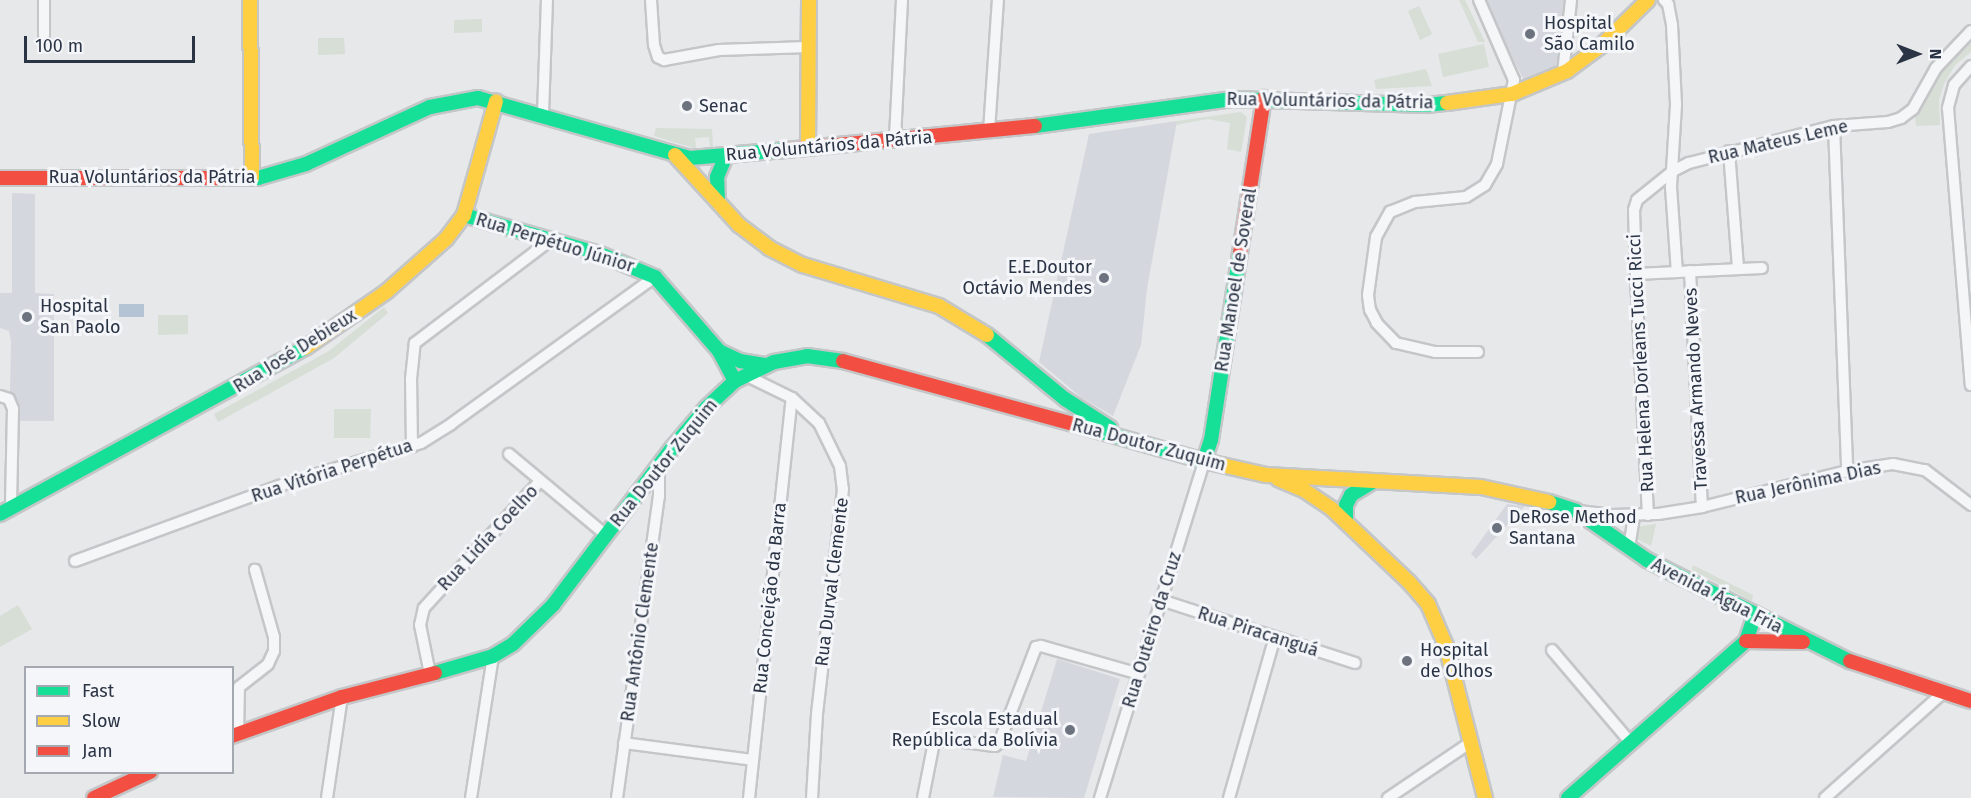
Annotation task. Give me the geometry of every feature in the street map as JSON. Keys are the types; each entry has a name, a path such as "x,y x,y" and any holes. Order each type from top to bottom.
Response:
{"main road":[{"path":"808,146 809,0"},
{"name":"Rua Voluntários da Pátria","path":"0,178 252,178 293,169 430,107 478,98 543,114 690,158 895,138 989,132 1214,100 1264,98 1426,105 1512,94 1563,73 1602,45 1648,0"},
{"path":"249,1 252,178"},
{"name":"Rua Manoel de Soveral","path":"1204,461 1210,440 1264,98"},
{"name":"Rua José Debieux","path":"6,511 202,407 319,339 386,292 446,239 464,215 496,101"},
{"path":"675,155 752,236 784,257 809,267 916,297 968,322 1065,399 1113,429 1118,437"},
{"path":"718,202 717,177 726,156"},
{"name":"Rua Perpétuo Júnior","path":"464,215 552,239 626,263 655,277 740,378"},
{"path":"719,351 740,361 766,365"},
{"name":"Rua Doutor Zuquim","path":"235,735 342,697 493,656 513,644 541,619 659,465 707,407 740,378 766,365 807,356 842,360 1204,461 1266,475 1354,479"},
{"path":"1266,475 1312,495 1346,522 1409,582 1428,604 1446,646 1485,798"},
{"name":"Avenida Água Fria","path":"1354,479 1498,489 1555,502 1576,511 1629,549 1808,642 1850,661 1971,701"},
{"path":"1346,522 1346,505 1351,495 1374,480"},
{"path":"1568,798 1746,641 1755,615"},
{"name":"Avenida Água Fria","path":"1746,641 1808,642"},
{"path":"94,798 146,774"}],"street":[{"path":"44,0 44,35"},
{"path":"543,114 547,0"},
{"path":"651,0 655,53 664,60 719,50 808,46"},
{"path":"895,138 902,0"},
{"path":"989,132 998,0"},
{"path":"1478,352 1435,352 1396,343 1377,323 1370,310 1369,272 1376,237 1390,212 1415,202 1466,197 1485,185 1502,148 1506,115 1512,94 1512,73 1479,0"},
{"path":"1563,73 1571,0"},
{"path":"1664,0 1668,4 1672,25 1674,63 1676,105 1671,187 1677,272"},
{"name":"Rua Mateus Leme","path":"1634,210 1637,200 1672,171 1729,151 1834,126 1888,122 1901,118 1913,109 1936,68 1971,31"},
{"path":"1971,66 1954,85 1948,108 1966,288 1971,385"},
{"path":"1834,126 1847,471"},
{"path":"1729,151 1738,269"},
{"name":"Rua Helena Dorleans Tucci Ricci","path":"1634,210 1648,515"},
{"path":"412,447 411,379 415,343 552,239"},
{"path":"1636,274 1762,268"},
{"name":"Travessa Armando Neves","path":"1690,272 1702,507"},
{"name":"Rua Vitória Perpétua","path":"75,561 290,482 412,447 452,424 655,277"},
{"name":"Rua Durval Clemente","path":"740,378 792,398 819,423 840,466 843,489 817,714 812,798"},
{"path":"0,396 9,399 13,409 6,511"},
{"name":"Rua Conceição da Barra","path":"749,798 792,398"},
{"path":"509,454 540,481"},
{"name":"Rua Outeiro da Cruz","path":"1100,798 1204,461"},
{"name":"Rua Jerônima Dias","path":"1576,511 1634,516 1702,507 1847,471 1893,464 1918,467 1971,505"},
{"name":"Rua Antônio Clemente","path":"617,798 659,496 659,465"},
{"name":"Rua Lidía Coelho","path":"430,674 420,625 424,608 540,481 606,535"},
{"path":"1629,549 1634,516"},
{"path":"235,735 239,687 268,664 274,651 274,637 255,570"},
{"name":"Rua Piracanguá","path":"1161,600 1355,663"},
{"path":"1229,798 1275,637"},
{"path":"923,798 934,742 939,740 995,746 999,743 1036,647 1041,646 1138,674"},
{"path":"1552,650 1630,742"},
{"path":"471,798 493,656"},
{"path":"1825,798 1943,693"},
{"path":"327,798 342,697"},
{"path":"1388,798 1471,742"},
{"path":"624,743 753,760"}],"shaded area":[{"path":"1459,0 1465,0 1485,42 1478,42"},
{"name":"Hospital São Camilo","path":"1483,0 1565,0 1557,63 1552,72 1525,82"},
{"path":"1419,6 1432,34 1420,40 1408,11"},
{"path":"482,19 482,32 454,33 454,20"},
{"path":"318,38 344,38 345,54 318,55"},
{"path":"1971,42 1971,52 1955,65 1944,84 1939,100 1940,125 1916,126 1915,117 1940,74"},
{"path":"1484,44 1489,67 1443,77 1438,54"},
{"path":"1426,69 1432,86 1376,89 1374,80"},
{"path":"1241,112 1247,117 1241,152 1227,149 1230,123 1207,119 1176,125 1177,121"},
{"name":"E.E.Doutor Octávio Mendes","path":"1177,121 1147,289 1141,345 1113,416 1082,398 1039,362 1089,134"},
{"path":"656,128 712,129 713,147 710,147 709,137 695,138 696,149 654,136"},
{"name":"Hospital San Paolo","path":"12,193 35,194 35,293 54,294 54,421 15,421 10,393 11,341 9,331 0,328 0,293 12,293"},
{"path":"384,307 388,313 334,358 218,422 214,414 329,351"},
{"path":"158,315 188,315 188,334 158,335"},
{"path":"334,409 371,409 370,438 334,438"},
{"name":"DeRose Method Santana","path":"1507,504 1525,506 1476,559 1471,554"},
{"path":"1656,524 1651,546 1635,538 1637,527"},
{"path":"1693,565 1753,595 1752,601 1692,570"},
{"path":"18,605 32,629 0,647 0,616"},
{"name":"Escola Estadual República da Bolívia","path":"1057,659 1120,679 1084,798 993,797 1003,755 1026,761"}],"water":[{"path":"119,304 144,304 144,317 119,317"}],"traffic: fast":[{"path":"221,178 258,178 306,164 430,107 478,98 690,158 785,150"},
{"path":"1035,126 1232,99 1427,105 1447,103"},
{"path":"718,202 717,177 726,156"},
{"path":"464,215 600,254 655,277 719,351 735,381"},
{"path":"1077,425 1204,461 1211,440 1240,253"},
{"path":"987,335 1065,399 1110,428"},
{"path":"0,514 305,348"},
{"path":"719,351 740,361 765,365"},
{"path":"435,673 493,656 513,644 553,605 673,447 707,407 735,381 774,362 807,356 843,361"},
{"path":"1346,522 1346,505 1351,495 1374,481"},
{"path":"1549,502 1576,511 1647,560 1850,661"},
{"path":"1568,798 1746,641 1755,615"}],"traffic: slow":[{"path":"250,0 252,178"},
{"path":"808,146 809,0"},
{"path":"1447,103 1512,94 1567,71 1602,45 1648,0"},
{"path":"305,348 386,292 446,239 464,215 496,101"},
{"path":"675,155 739,225 769,248 803,265 939,306 987,335"},
{"path":"1204,461 1266,475 1481,487 1549,502"},
{"path":"1278,479 1304,490 1332,509 1409,582 1428,604 1446,646 1485,798"}],"traffic: jam":[{"path":"1240,253 1264,98"},
{"path":"785,150 1035,126"},
{"path":"0,178 221,178"},
{"path":"843,361 1077,425"},
{"path":"1746,641 1803,642"},
{"path":"1850,661 1971,701"},
{"path":"234,735 342,697 435,673"},
{"path":"94,798 146,774"}],"place":[{"name":"Hospital São Camilo","path":"1530,34"},
{"name":"Senac","path":"687,106"},
{"name":"E.E.Doutor Octávio Mendes","path":"1104,278"},
{"name":"Hospital San Paolo","path":"27,317"},
{"name":"DeRose Method Santana","path":"1497,528"},
{"name":"Hospital de Olhos","path":"1407,661"},
{"name":"Escola Estadual República da Bolívia","path":"1070,730"}]}
